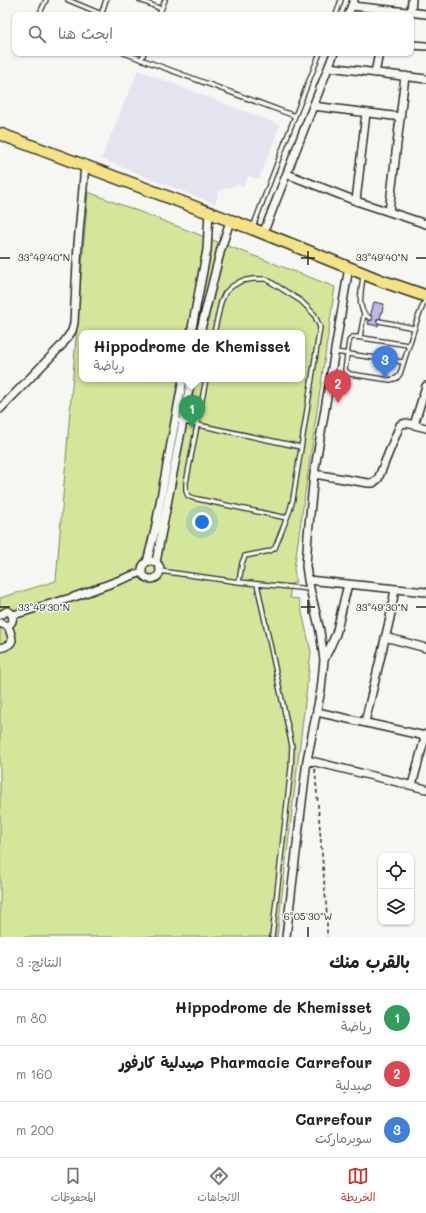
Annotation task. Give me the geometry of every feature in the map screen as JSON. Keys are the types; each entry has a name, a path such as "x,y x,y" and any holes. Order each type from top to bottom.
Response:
{"main road":[{"path":"0,134 230,221 253,228 264,234 426,297"}],"street":[{"path":"353,3 411,12 412,0"},
{"path":"414,12 426,14"},
{"path":"414,45 426,46"},
{"path":"264,234 333,56"},
{"path":"375,73 378,56"},
{"path":"329,67 426,79"},
{"path":"389,212 405,76"},
{"path":"313,106 401,117"},
{"path":"356,201 366,113"},
{"path":"0,409 62,345 72,331 74,323 78,244 85,165"},
{"path":"287,174 356,201 426,224"},
{"path":"192,330 207,250 209,212"},
{"path":"201,330 220,249 230,221"},
{"path":"286,937 324,660 320,631 308,580 306,554 314,474 349,267"},
{"path":"142,572 143,566 147,562 155,530 182,382"},
{"path":"142,572 147,577 152,578 156,577 160,571 156,562 190,382"},
{"path":"414,425 425,395 426,386"},
{"path":"314,474 368,483 373,482 378,479 400,425 406,423 426,428"},
{"path":"147,562 156,562"},
{"path":"1,611 9,612 13,615 74,597 142,572"},
{"path":"308,580 426,592"},
{"path":"324,660 336,634 348,584"},
{"path":"365,722 395,589"},
{"path":"8,626 13,620 13,615"},
{"path":"0,623 8,626"},
{"path":"0,648 9,645 12,641 8,626"},
{"path":"385,637 426,648"},
{"path":"317,712 426,735 424,748 412,785"},
{"path":"311,761 426,789"}],"lane":[{"path":"40,12 46,0"},
{"path":"68,0 95,12"},
{"path":"103,12 106,0"},
{"path":"140,0 162,9"},
{"path":"160,12 165,0"},
{"path":"337,12 341,0"},
{"path":"131,56 295,116"},
{"path":"141,60 143,56"},
{"path":"253,228 319,56"},
{"path":"360,337 364,314 361,305 364,273"},
{"path":"215,330 221,302 225,293 241,281 253,279 266,279 301,301 314,314 320,327 293,499 287,518 277,545 274,549 245,556 242,563 239,582"},
{"path":"408,345 354,337 350,339 344,368 348,373 395,380 399,376 408,345 426,297"},
{"path":"364,314 370,318"},
{"path":"379,320 414,328"},
{"path":"335,352 403,362"},
{"path":"205,382 186,483 186,491 188,496 287,518"},
{"path":"175,420 301,447"},
{"path":"160,571 239,582 310,589"},
{"path":"257,584 292,746 272,937"}],"path":[{"path":"311,761 327,916 327,937"}],"shaded area":[{"path":"138,70 280,125 259,179 248,176 243,187 238,184 219,191 215,204 101,159"}],"green space":[{"path":"88,192 335,287 294,569 296,582 290,584 290,598 299,599 311,652 277,937 0,937 0,598 56,581"}],"building":[{"path":"374,302 384,304 378,326 368,324"}],"place":[{"name":"Carrefour","path":"385,379"},
{"name":"Pharmacie Carrefour صيدلية كارفور","path":"338,403"},
{"name":"Hippodrome de Khemisset","path":"192,428"}]}
